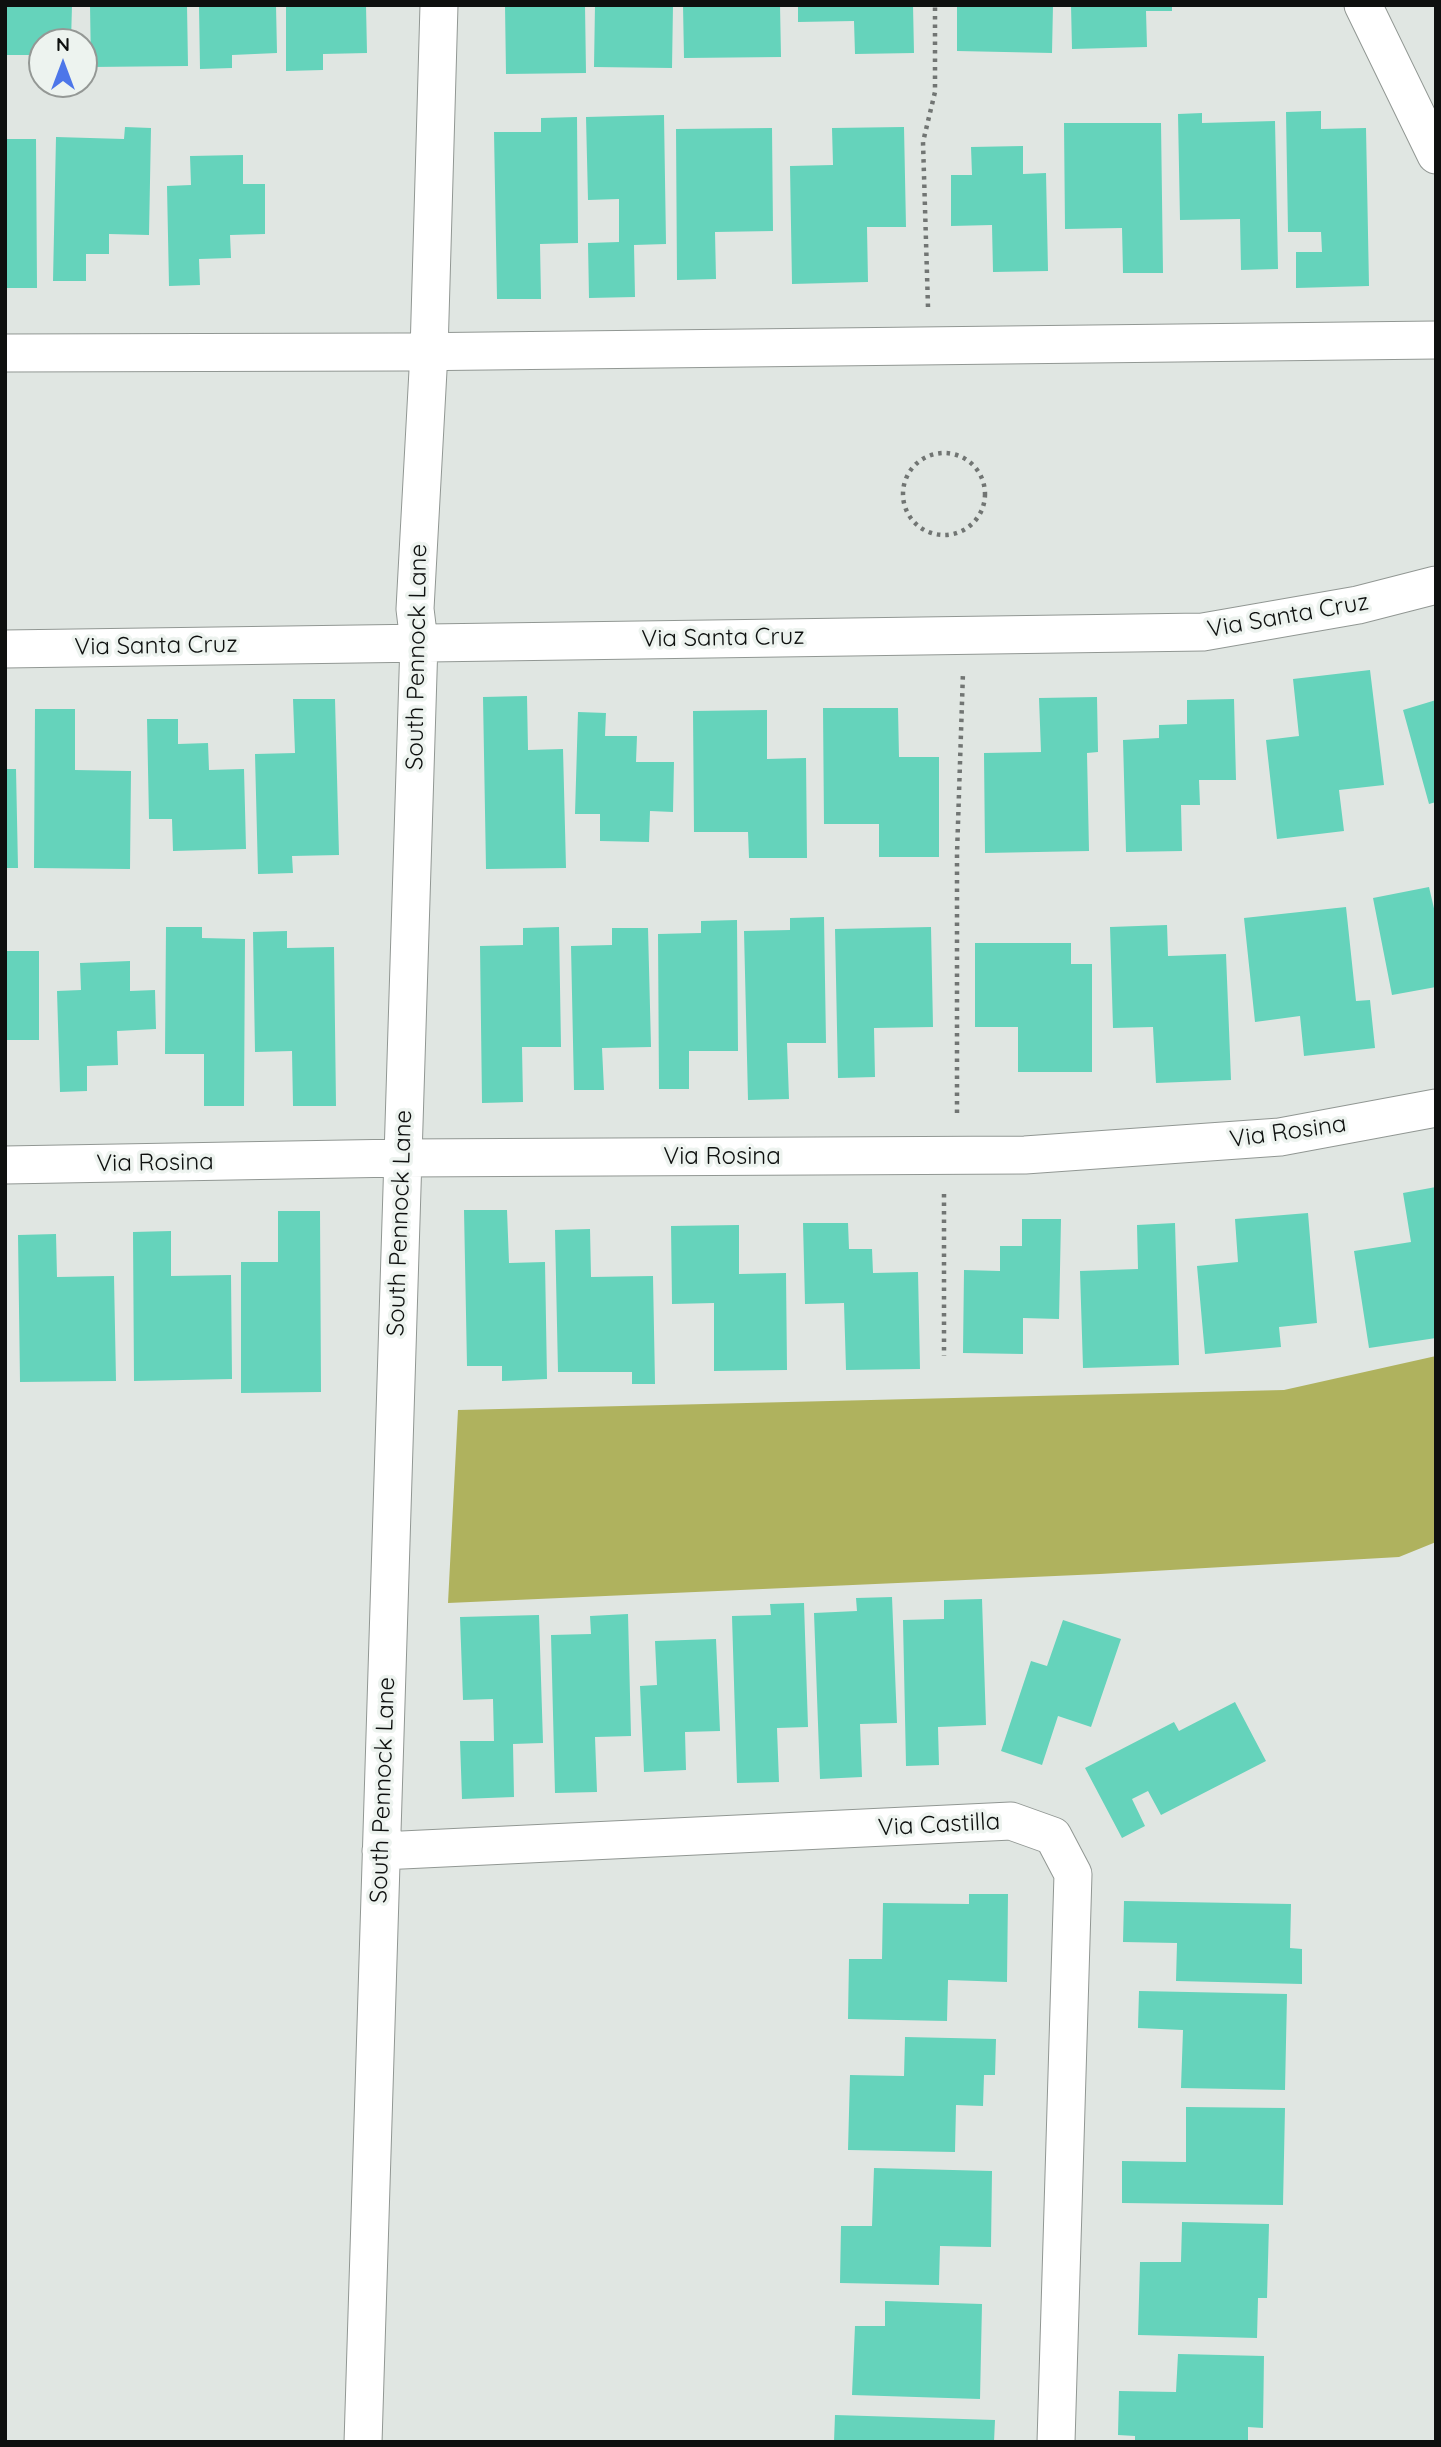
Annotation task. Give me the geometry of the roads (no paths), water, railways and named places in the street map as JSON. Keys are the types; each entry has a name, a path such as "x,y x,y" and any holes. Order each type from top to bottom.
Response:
{"street":[{"name":"South Pennock Lane","path":"363,2442 419,642 415,609 429,352 439,5"},
{"path":"1363,5 1436,155"},
{"path":"5,353 429,352 1436,340"},
{"name":"Via Santa Cruz","path":"5,649 1203,632 1358,606 1436,585"},
{"name":"Via Rosina","path":"5,1166 402,1158 1025,1155 1280,1137 1436,1108"},
{"name":"Via Castilla","path":"381,1851 1011,1821 1053,1836 1073,1874 1056,2442"}]}
